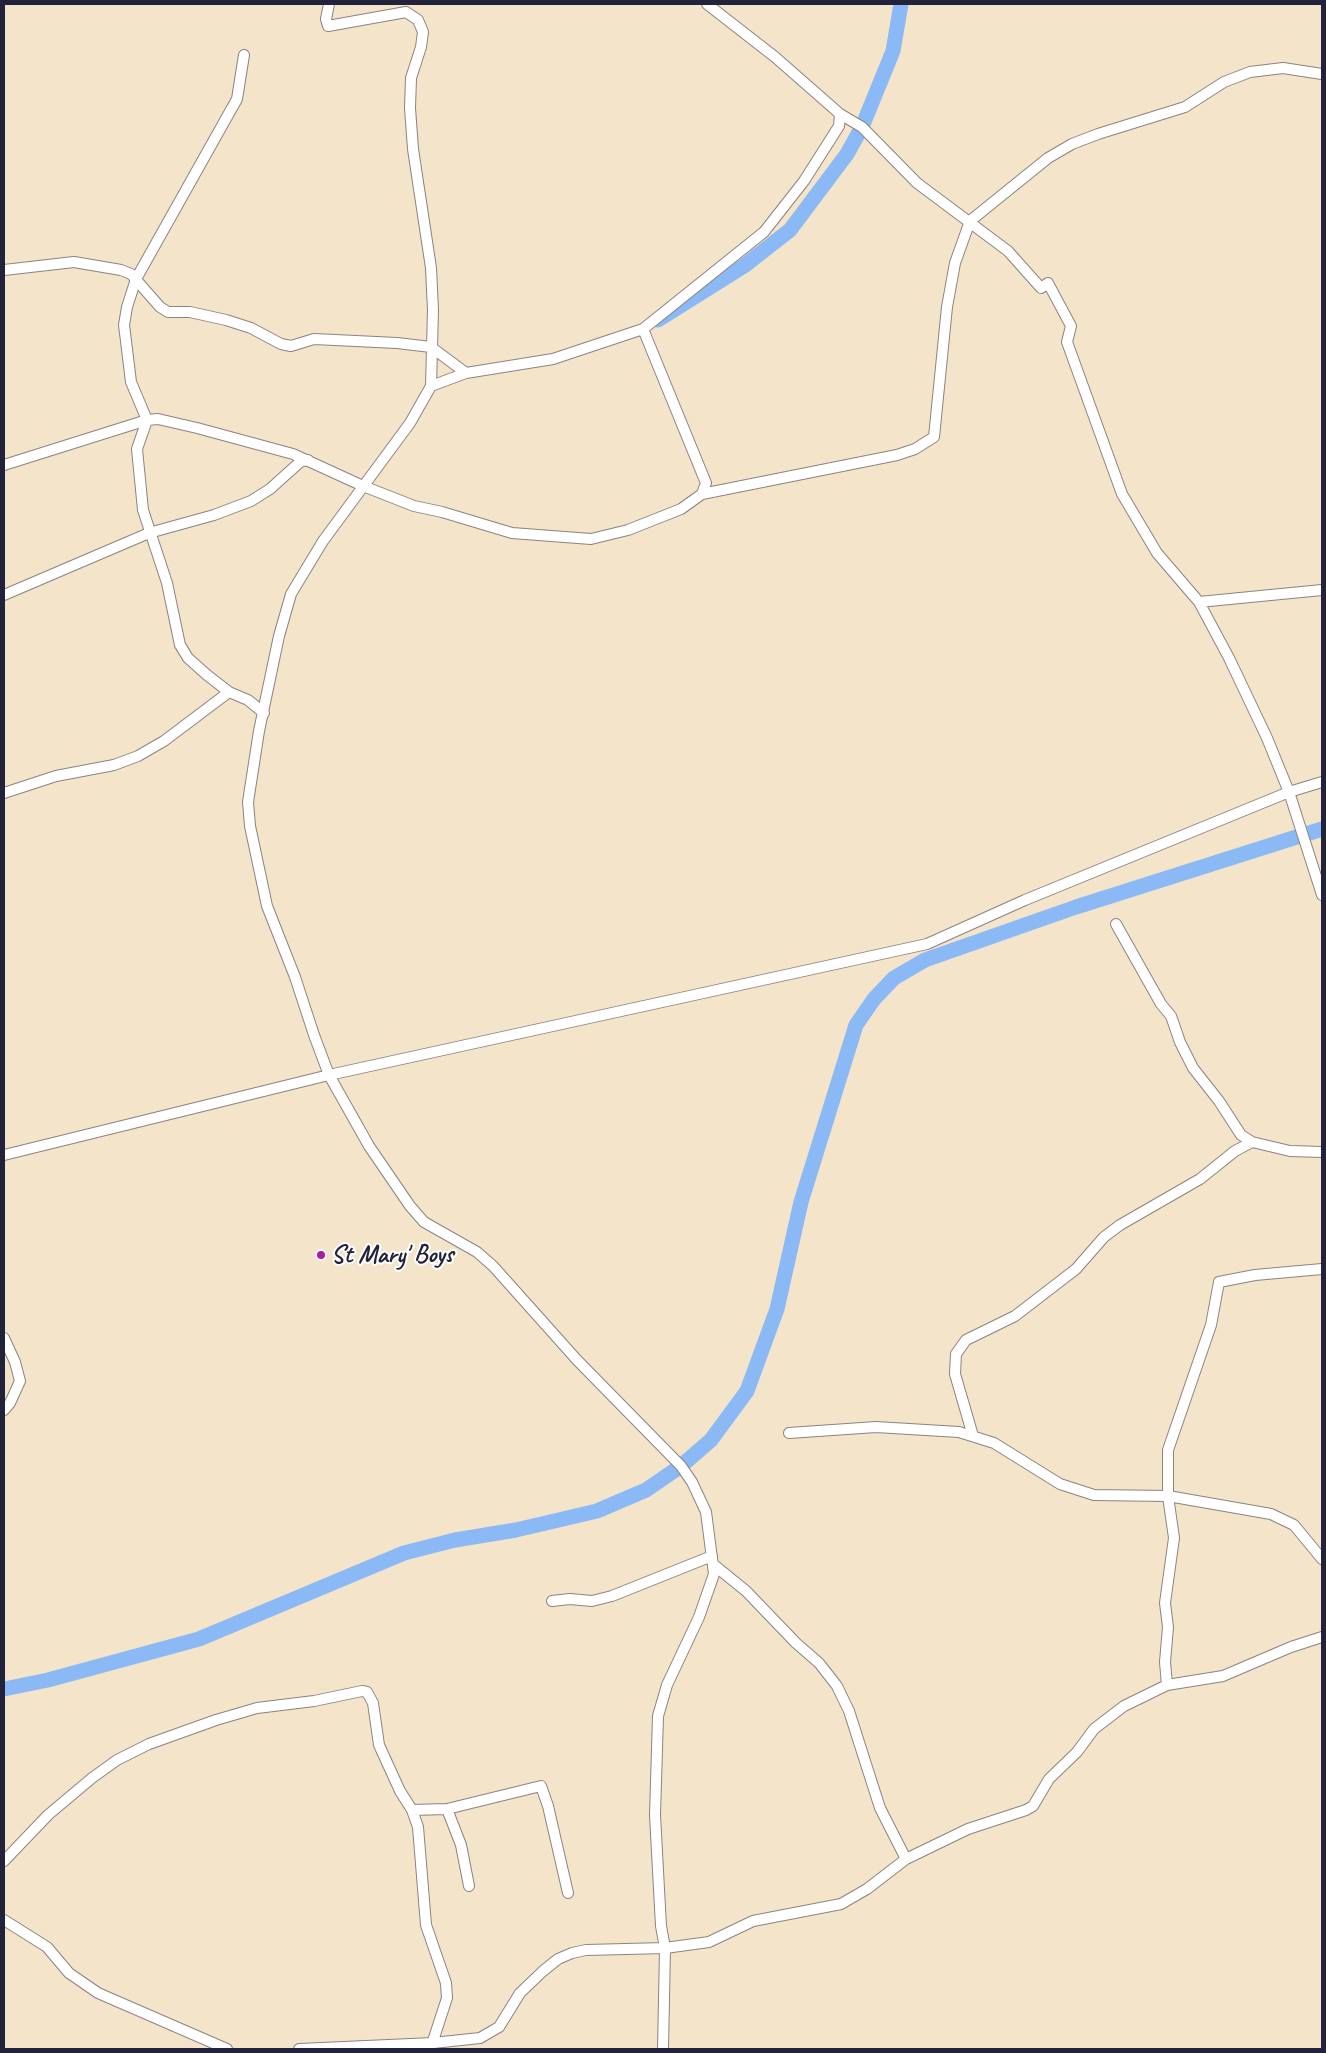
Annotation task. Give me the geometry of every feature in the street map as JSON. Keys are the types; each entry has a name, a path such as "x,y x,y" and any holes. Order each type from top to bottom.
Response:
{"street":[{"path":"329,4 326,19 328,26 406,12 418,20 423,32 421,47 411,78 410,108 413,149 432,268 431,386 410,424 323,542 291,594 279,636 259,731 248,802 250,826 267,906 295,977 329,1075 369,1146 410,1206 424,1222 477,1252 492,1266 583,1366 681,1466 692,1482 706,1512 713,1561 709,1593 667,1685 658,1716 655,1814 661,1926 665,1948 663,2049"},
{"path":"707,4 774,57 840,114 862,127 917,183 952,212 970,221 1008,251 1041,288 1048,283 1071,326 1067,342 1122,494 1131,513 1157,553 1199,602 1267,738 1289,792 1322,895"},
{"path":"244,55 238,100 136,279 126,307 124,325 131,382 147,420 136,449 143,510 165,577 180,645 196,666 229,692 248,700 264,713"},
{"path":"4,465 147,420 158,419 293,454 363,486 414,506 442,512 512,533 592,539 628,530 681,509 702,494 897,455 915,449 934,437 947,307 955,263 970,221 1030,171 1072,144 1184,107 1224,82 1250,72 1283,68 1322,74"},
{"path":"431,386 466,373 553,360 643,329 764,232 804,181 833,137 842,119 840,114"},
{"path":"4,270 74,262 121,270 136,279 160,307 168,312 190,312 226,320 251,328 281,344 291,346 314,339 397,343 431,347 466,373"},
{"path":"643,329 706,483 702,494"},
{"path":"4,595 149,533 214,515 251,501 270,490 300,462 308,460"},
{"path":"1199,602 1322,590"},
{"path":"4,793 56,776 109,767 138,756 164,742 229,692"},
{"path":"4,1154 329,1075 927,944 1025,900 1289,792 1322,782"},
{"path":"1116,924 1161,1004 1172,1016 1180,1042 1193,1068 1219,1101 1241,1135 1252,1142 1290,1150 1322,1152"},
{"path":"973,1436 955,1374 956,1354 966,1340 1014,1316 1076,1269 1104,1237 1120,1225 1200,1179 1235,1151 1252,1142"},
{"path":"1166,1685 1165,1662 1168,1627 1165,1603 1174,1538 1168,1496 1168,1450 1211,1325 1219,1282 1255,1275 1322,1269"},
{"path":"4,1338 15,1362 20,1381 10,1403 4,1410"},
{"path":"789,1432 909,1428 959,1432 1004,1448 1039,1473 1060,1484 1094,1495 1168,1496 1271,1514 1294,1525 1322,1559"},
{"path":"552,1601 570,1599 592,1601 612,1596 713,1561"},
{"path":"713,1561 746,1591 796,1643 819,1663 837,1686 849,1711 880,1808 906,1859"},
{"path":"299,2049 432,2046 488,2034 499,2027 520,1993 558,1958 586,1950 665,1948 709,1942 753,1921 812,1908 841,1904 867,1889 906,1859 968,1829 1026,1810 1032,1806 1049,1779 1077,1752 1094,1729 1124,1706 1166,1685 1223,1676 1291,1647 1322,1637"},
{"path":"4,1861 71,1795 117,1760 149,1744 216,1720 257,1708 314,1701 362,1691 371,1696 379,1745 388,1767 412,1810 418,1827 426,1925 446,1982 447,1998 432,2046"},
{"path":"412,1810 447,1809 541,1786 548,1806 568,1892"},
{"path":"447,1809 461,1845 469,1886"},
{"path":"4,1920 47,1947 68,1972 98,1993 227,2049"}],"waterway":[{"path":"658,320 744,266 790,230 847,154 862,127 893,51 901,4"},
{"path":"4,1689 48,1680 199,1639 404,1553 455,1540 516,1530 597,1511 646,1490 681,1466 711,1440 747,1391 777,1309 801,1202 856,1025 874,999 894,978 925,960 1076,907 1322,829"}],"place":[{"name":"St Mary' Boys","path":"321,1255"}]}
